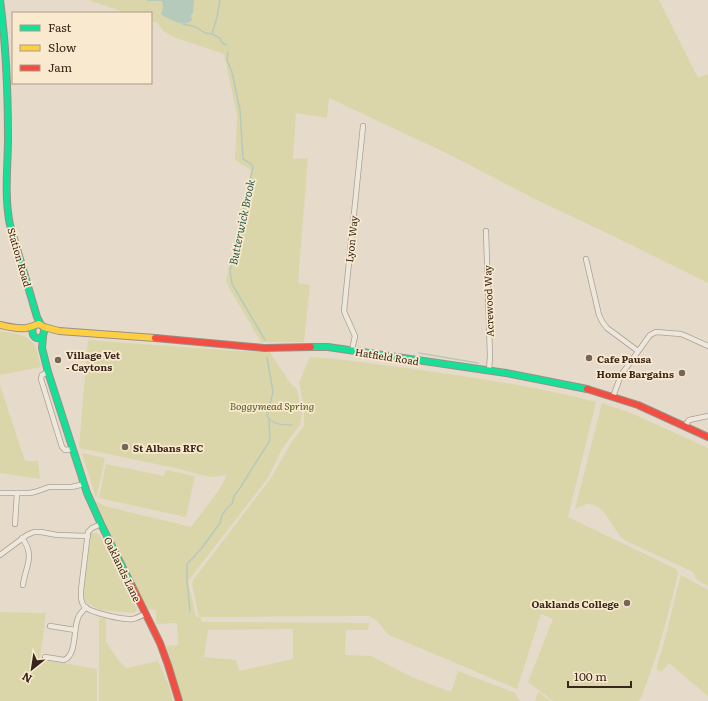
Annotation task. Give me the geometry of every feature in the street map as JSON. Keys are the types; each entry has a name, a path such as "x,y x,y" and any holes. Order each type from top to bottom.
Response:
{"main road":[{"name":"Station Road","path":"0,0 2,30 6,53 8,149 6,198 7,211 36,313 38,326"},
{"name":"Hatfield Road","path":"0,325 15,328 38,326 54,331 264,348 317,347 352,350 489,370 556,382 613,397 638,406 708,437"},
{"path":"43,336 45,332 38,326 31,331 34,337 39,338 54,331"},
{"name":"Hatfield Road","path":"15,328 34,337"},
{"name":"Oaklands Lane","path":"43,336 42,348 48,372 84,484 101,524 160,643 179,701"},
{"name":"Oaklands Lane","path":"34,337 42,348"}],"street":[{"name":"Lyon Way","path":"352,350 355,336 344,311 363,126"},
{"name":"Acrewood Way","path":"486,231 490,356 489,370"},
{"path":"586,259 599,315 603,324 638,351"},
{"path":"613,397 621,375 650,335 656,332 681,334 708,346"},
{"name":"Oaklands Lane","path":"48,372 42,375 41,379 62,447 65,450 73,449"},
{"path":"685,426 690,418 708,416"},
{"path":"0,493 32,493 49,486 72,487 84,484"},
{"path":"15,524 17,493"},
{"name":"Oaklands Lane","path":"101,524 88,532 81,596 82,602 89,610 99,613 131,619 145,614"},
{"path":"0,555 31,533 37,532 57,535 88,536"},
{"path":"22,538 27,545 29,554 28,569 24,578 24,585"},
{"path":"45,657 64,660 69,657 72,651 78,617 86,607"},
{"path":"50,626 75,630"}],"green space":[{"path":"88,0 659,0 698,78 708,74 708,283 537,200 448,154 329,98 327,118 296,113 293,159 308,158 298,283 310,285 304,342 261,342 229,288 226,280 251,170 235,160 237,115 224,54 173,37 162,30 158,23 152,21 152,12 124,12"},
{"path":"0,331 19,335 32,342 36,348 41,367 0,375"},
{"name":"Boggymead Spring","path":"88,340 270,352 290,383 297,389 302,413 300,425 282,449 268,478 188,581 196,617 199,617 192,584 193,580 271,478 292,441 304,426 304,408 299,383 310,357 371,363 479,378 549,391 596,402 568,517 676,569 678,574 656,656 642,696 638,701 553,701 528,682 553,619 541,614 517,689 389,635 377,621 369,616 200,617 202,622 369,623 368,630 346,630 345,655 371,656 414,678 451,692 458,671 515,693 520,701 183,701 166,646 178,645 177,623 156,624 156,610 147,609 95,501 105,506 191,527 219,490 227,475 210,477 175,468 79,448","holes":["293,629 293,659 239,671 236,660 204,657 208,630"]},
{"path":"0,385 25,461 38,461 40,479 0,473"},
{"path":"602,403 631,413 708,448 708,586 696,579 693,572 624,540 604,512 599,508 587,504 575,509"},
{"path":"82,453 105,458 96,498"},
{"path":"106,464 164,476 166,470 195,476 186,517 99,498"},
{"path":"91,533 96,533 100,536 137,610 134,613 100,610 87,603 83,597"},
{"path":"681,575 708,590 708,696 669,663 662,671 657,670"},
{"path":"0,612 46,613 40,659 97,669 97,701 0,701"},
{"path":"99,618 106,618 106,642 118,660 126,668 158,661 169,686 173,701 99,701"},
{"path":"538,692 551,701 535,701"}],"shaded area":[{"path":"147,0 194,0 193,13 191,15 192,20 182,23 163,16 161,14 163,8 162,1"}],"waterway":[{"name":"Butterwick Brook","path":"212,34 220,0"},
{"path":"183,24 196,27 205,33 212,34 220,38 222,43 227,45"},
{"name":"Butterwick Brook","path":"228,52 227,60 232,72 240,110 243,159 253,167 230,270 232,284 265,340"},
{"path":"419,353 478,363"},
{"name":"Butterwick Brook","path":"267,357 273,392 267,416 275,423 281,425 292,425"},
{"name":"Butterwick Brook","path":"190,612 187,564 201,549 220,523 222,515 232,504 234,496 270,440 269,420"}],"traffic: fast":[{"path":"0,0 7,85 8,214 37,317 41,325"},
{"path":"33,327 33,335 38,338 43,336 44,327"},
{"path":"43,337 42,348 48,372 87,493 132,586"},
{"path":"311,347 328,347 506,373 587,389"}],"traffic: slow":[{"path":"0,325 13,328 28,328 39,324 59,331 155,338"}],"traffic: jam":[{"path":"155,338 264,348 311,347"},
{"path":"587,389 638,405 708,437"},
{"path":"132,586 160,643 179,701"}],"place":[{"name":"Cafe Pausa","path":"589,358"},
{"name":"Village Vet - Caytons","path":"58,360"},
{"name":"Home Bargains","path":"682,373"},
{"name":"St Albans RFC","path":"125,447"},
{"name":"Oaklands College","path":"627,603"}]}
